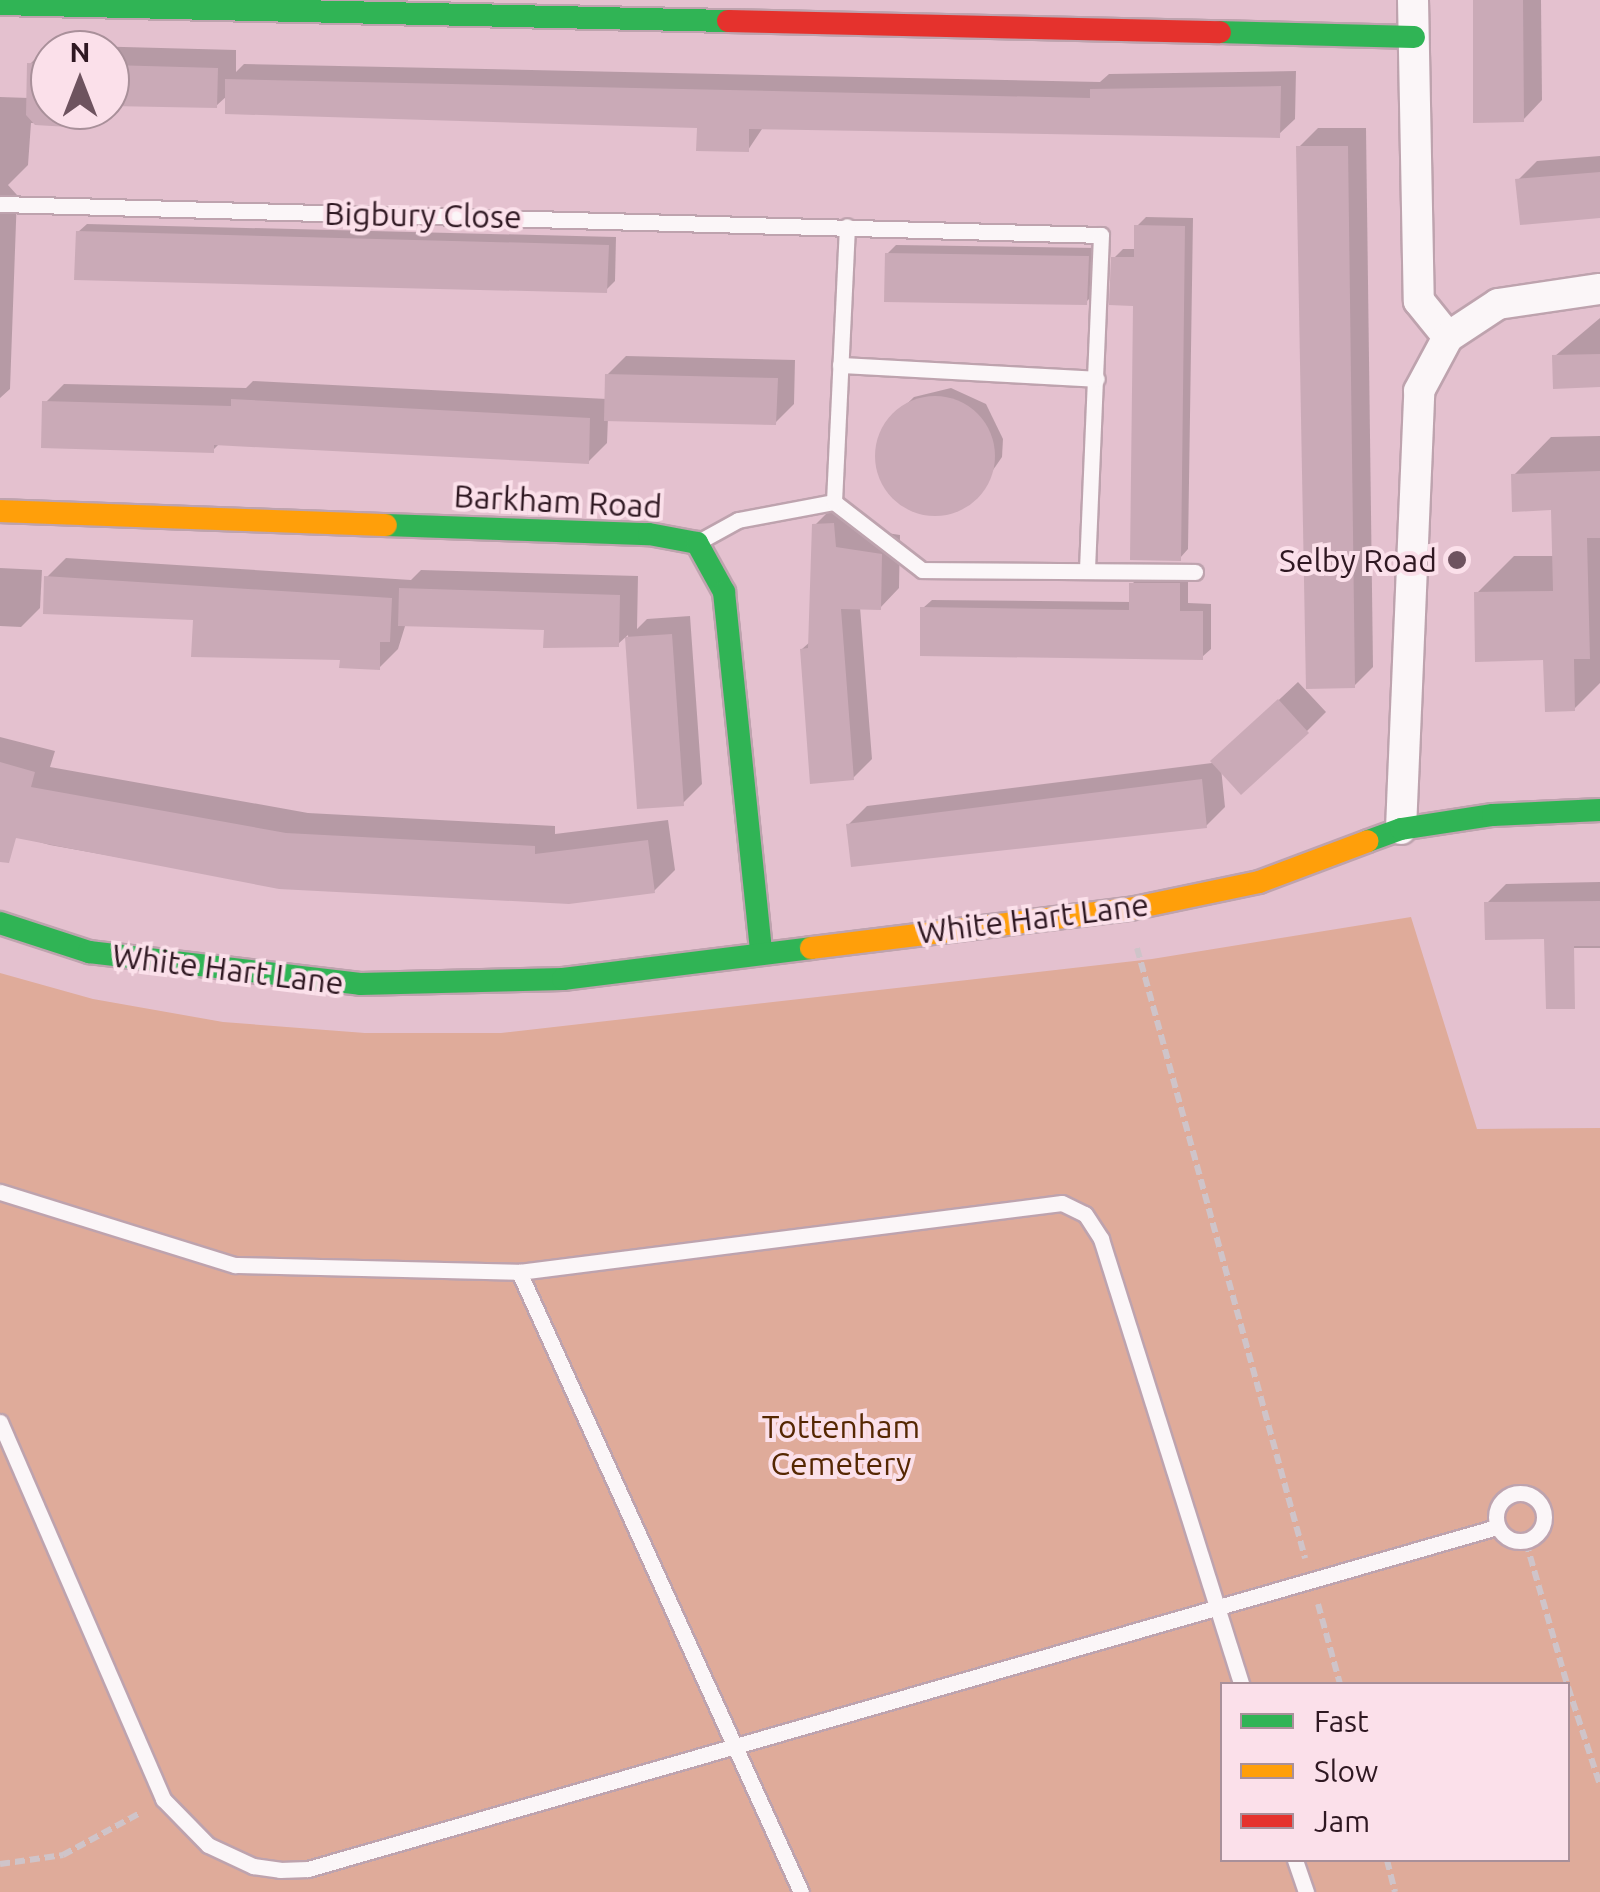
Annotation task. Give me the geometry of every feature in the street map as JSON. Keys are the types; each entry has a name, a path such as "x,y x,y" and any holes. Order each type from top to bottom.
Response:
{"street":[{"path":"1413,0 1419,301 1448,337"},
{"path":"0,4 1414,37"},
{"path":"1402,829 1419,391 1448,337 1498,304 1600,290"},
{"name":"Barkham Road","path":"0,511 650,534 697,543 724,592 761,950"},
{"name":"White Hart Lane","path":"0,923 89,952 360,984 563,979 761,950 1130,909 1259,882 1402,829 1493,814 1600,810"}],"lane":[{"name":"Bigbury Close","path":"0,204 1101,235 1086,571"},
{"path":"834,502 846,226"},
{"path":"840,365 1097,378"},
{"path":"697,543 738,520 834,502 922,570 1195,572"},
{"path":"0,1192 235,1265 519,1272 1062,1203 1085,1214 1101,1239 1240,1682"},
{"path":"519,1272 801,1892"},
{"path":"0,1422 162,1799 189,1830 230,1857 280,1870 308,1869 1310,1576 1497,1527"},
{"path":"1513,1494 1532,1495 1545,1510 1542,1530 1526,1542 1508,1540 1497,1527 1498,1506 1513,1494"},
{"path":"1296,1862 1306,1892"}],"path":[{"path":"1130,909 1339,1682"},
{"path":"1526,1542 1566,1682"},
{"path":"1570,1695 1600,1784"},
{"path":"0,1864 62,1855 162,1799"},
{"path":"1387,1862 1395,1892"}],"green space":[{"name":"Tottenham Cemetery","path":"1411,917 1477,1129 1600,1128 1600,1892 0,1892 0,973 93,999 223,1022 365,1033 501,1033 1152,959"}],"building":[{"path":"1473,0 1523,0 1524,122 1473,123"},
{"path":"27,63 30,63 30,119 26,115"},
{"path":"130,66 218,68 217,108 130,106"},
{"path":"225,79 1090,98 1090,89 1281,86 1280,138 749,129 749,152 696,151 697,128 225,114"},
{"path":"1296,146 1348,146 1355,688 1306,689"},
{"path":"1600,172 1600,218 1520,225 1515,179"},
{"path":"1134,225 1185,226 1181,561 1130,560 1133,306 1109,305 1111,257 1134,257"},
{"path":"76,231 609,245 607,293 74,280"},
{"path":"885,253 1089,256 1087,305 884,302"},
{"path":"1600,354 1600,387 1553,389 1552,355"},
{"path":"605,374 778,378 776,425 604,421"},
{"path":"935,396 958,401 977,414 990,433 995,456 990,479 977,498 958,511 935,516 912,511 893,498 880,479 875,456 880,433 893,414 912,401"},
{"path":"231,399 590,418 589,464 214,445 214,453 41,448 42,401 231,406"},
{"path":"1600,471 1600,538 1587,538 1590,659 1574,659 1575,711 1545,712 1543,660 1475,662 1474,592 1553,591 1551,510 1512,512 1511,474"},
{"path":"834,523 836,547 882,554 881,610 841,609 854,780 810,784 800,649 808,648 812,524"},
{"path":"44,576 392,598 390,642 380,642 380,670 339,668 340,660 191,657 193,620 43,614"},
{"path":"1129,583 1180,583 1180,611 1203,611 1203,660 920,656 920,607 1129,610"},
{"path":"399,588 620,595 619,647 543,648 544,630 398,626"},
{"path":"672,634 684,806 637,809 625,637"},
{"path":"1278,699 1309,733 1241,795 1210,761"},
{"path":"0,762 35,772 31,787 286,833 535,846 535,854 648,840 655,893 569,904 279,889 16,838 9,863 0,862"},
{"path":"1202,779 1207,828 851,867 846,824"},
{"path":"1600,901 1600,946 1574,946 1575,1009 1546,1009 1544,939 1485,940 1484,902"}],"traffic: fast":[{"path":"0,4 728,21"},
{"path":"1220,32 1414,37"},
{"path":"386,525 649,534 697,543 724,592 761,950"},
{"path":"1368,841 1401,829 1493,815 1600,810"},
{"path":"0,923 89,952 360,984 563,979 811,948"}],"traffic: slow":[{"path":"0,511 386,525"},
{"path":"811,948 1130,909 1259,882 1368,841"}],"traffic: jam":[{"path":"728,21 1220,32"}],"place":[{"name":"Selby Road","path":"1457,560"}]}
